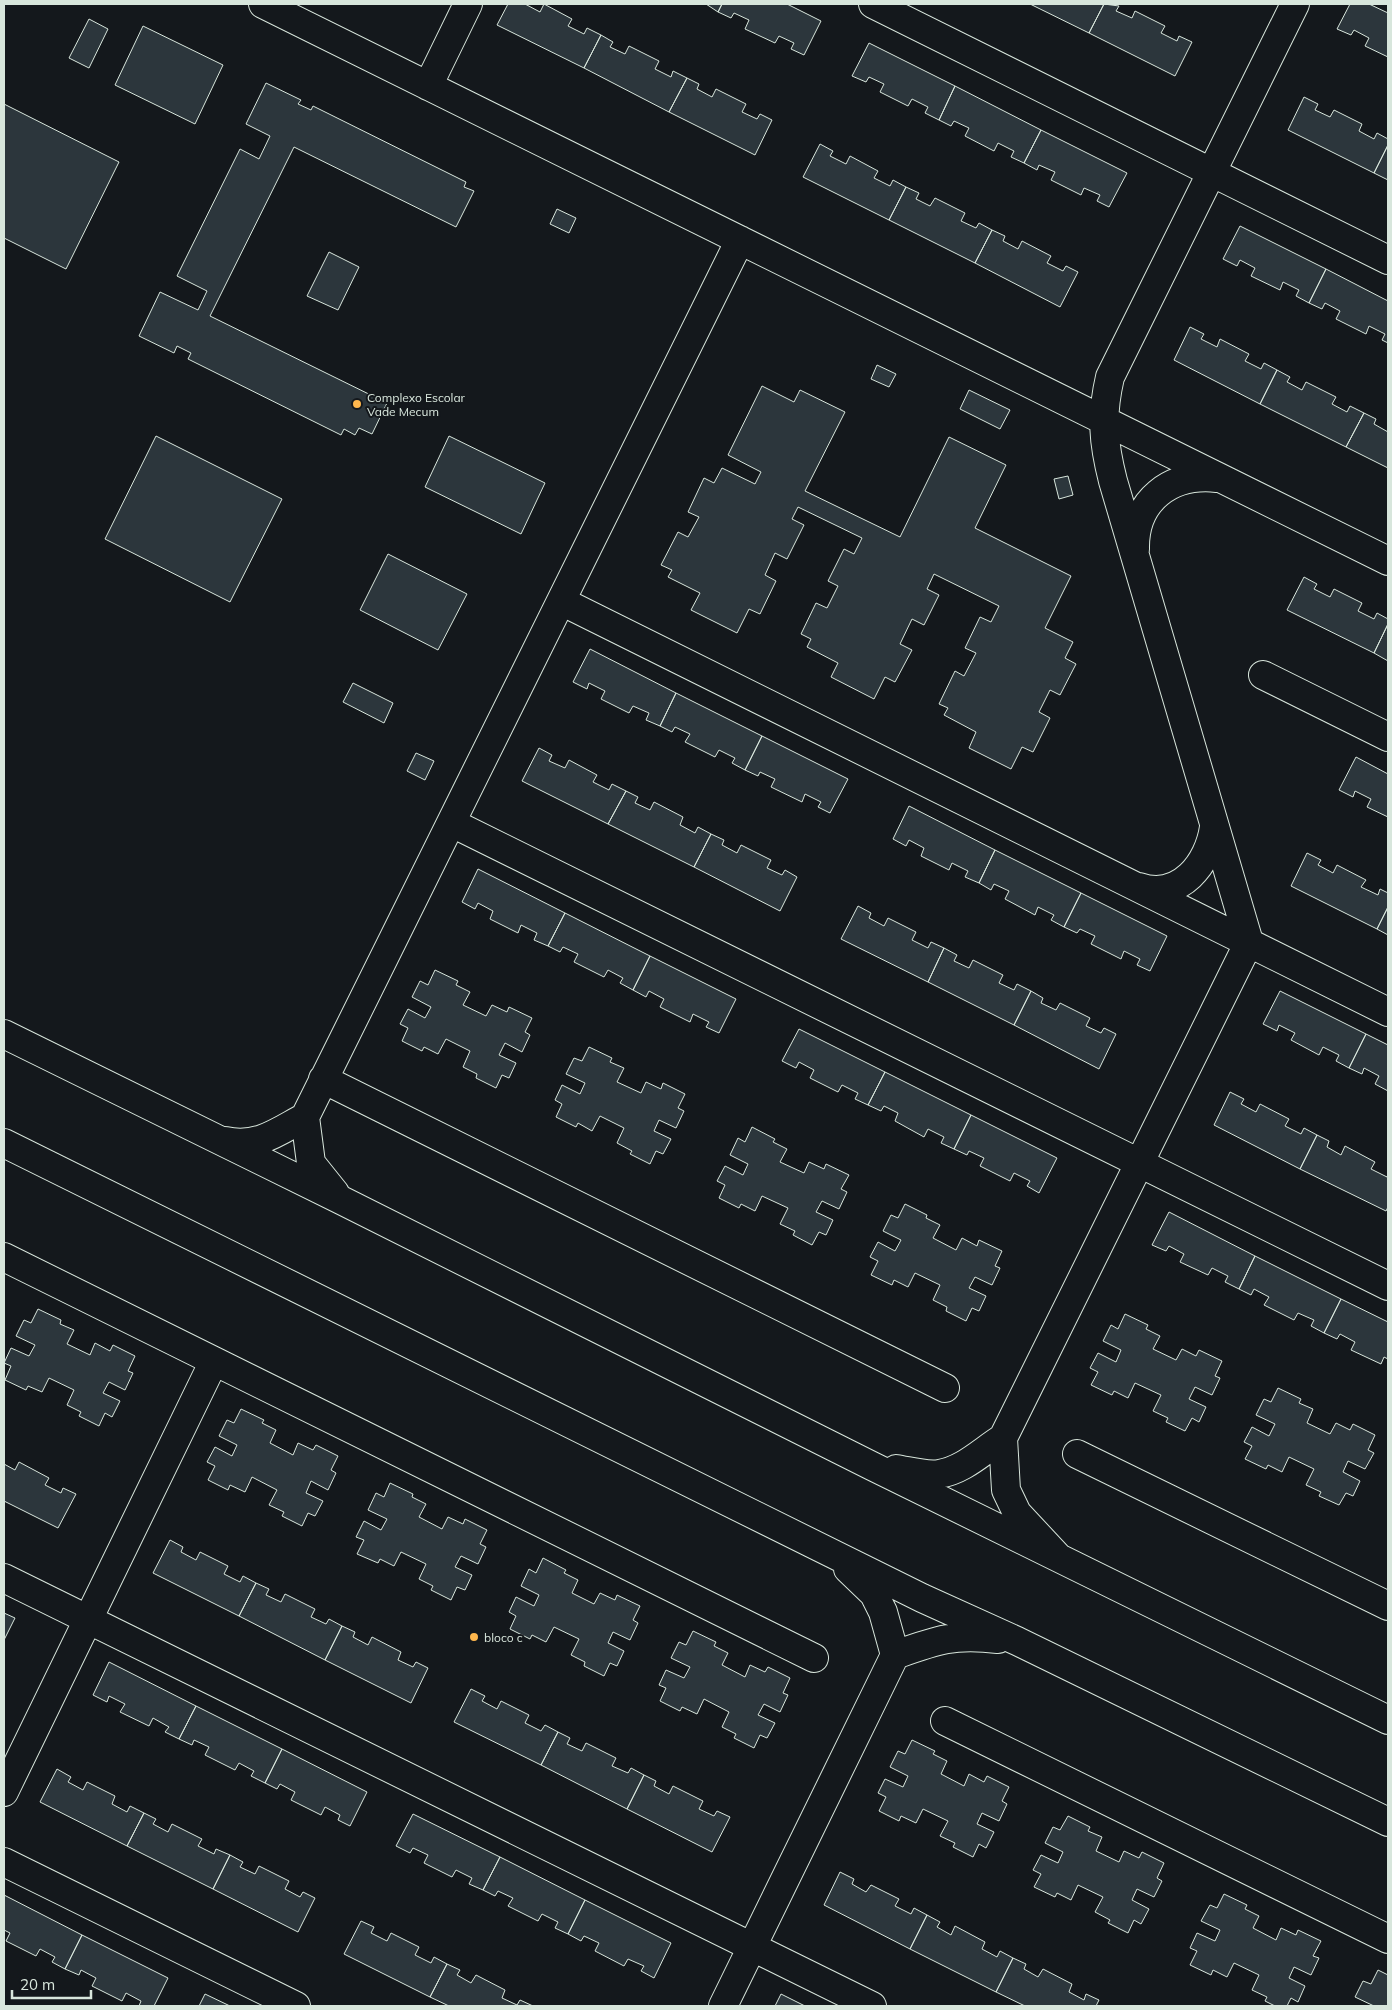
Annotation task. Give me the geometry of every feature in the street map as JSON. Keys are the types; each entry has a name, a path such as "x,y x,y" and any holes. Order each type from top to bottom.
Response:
{"street":[{"path":"263,4 1388,561"},
{"path":"428,86 468,4"},
{"path":"873,4 1388,260"},
{"path":"1058,1557 1017,1513 1006,1490 1003,1438 1249,942 1109,467 1104,444 1103,419 1110,377 1296,4"},
{"path":"221,1140 241,1144 267,1138 304,1117 452,823 740,240"},
{"path":"1135,558 1135,534 1142,512 1157,493 1177,481 1200,476 1221,479"},
{"path":"561,602 1388,1012"},
{"path":"1263,675 1388,737"},
{"path":"452,823 1388,1286"},
{"path":"1136,886 1149,890 1163,890 1186,880 1205,858 1212,844 1214,827"},
{"path":"4,1034 221,1140 872,1466 1388,1720"},
{"path":"324,1079 945,1388"},
{"path":"304,1117 311,1163 340,1200"},
{"path":"4,1144 830,1553 1017,1641 1388,1822"},
{"path":"4,1257 814,1658"},
{"path":"4,1792 214,1361"},
{"path":"872,1466 937,1474 960,1468 980,1452 1003,1438"},
{"path":"1077,1454 1388,1606"},
{"path":"723,2006 895,1655 883,1612 874,1594 830,1553"},
{"path":"4,1578 872,2006"},
{"path":"895,1655 937,1639 966,1636 1017,1641"},
{"path":"945,1721 1388,1939"},
{"path":"4,1862 296,2006"}],"building":[{"path":"508,4 525,4 540,12 544,4 572,19 568,26 584,34 587,28 601,35 584,68 497,25"},
{"path":"706,4 722,4 718,12"},
{"path":"722,4 787,4 821,21 804,55 791,49 794,43 779,36 775,43 745,29 749,20 734,13 731,18 718,12"},
{"path":"1030,4 1104,4 1089,33"},
{"path":"1104,4 1119,6 1116,11 1132,18 1135,11 1165,26 1161,33 1177,41 1179,36 1192,42 1175,76 1089,33"},
{"path":"1350,4 1369,4 1388,13 1388,57 1365,46 1369,38 1354,30 1351,35 1337,29"},
{"path":"89,19 108,29 89,68 69,58"},
{"path":"143,26 223,65 195,124 115,85"},
{"path":"601,35 613,42 610,47 625,54 629,46 659,61 655,69 671,77 673,71 687,78 669,112 584,68"},
{"path":"869,43 955,86 939,120 925,113 928,107 912,99 908,106 880,92 884,84 869,77 866,82 852,76"},
{"path":"687,78 699,84 697,89 712,97 716,89 746,104 742,112 757,119 760,114 772,120 755,155 669,112"},
{"path":"266,83 301,100 298,104 311,110 313,106 466,182 464,187 474,191 456,227 294,147 210,316 387,403 372,434 359,428 355,435 344,429 341,435 188,359 191,353 177,346 174,353 139,336 160,292 198,310 207,291 177,276 240,149 259,159 270,136 246,124"},
{"path":"955,86 1041,130 1024,163 1011,157 1014,151 998,143 994,151 965,136 969,128 954,121 951,126 939,120"},
{"path":"1304,97 1318,104 1315,110 1330,117 1334,110 1362,124 1359,131 1374,139 1377,133 1388,139 1388,145 1374,173 1288,130"},
{"path":"4,104 119,162 66,269 4,238"},
{"path":"1041,130 1127,173 1109,207 1097,201 1100,195 1084,188 1081,195 1051,180 1055,172 1039,165 1037,170 1024,163"},
{"path":"820,144 833,151 830,156 846,164 850,156 878,171 874,178 890,186 893,180 906,187 889,220 803,177"},
{"path":"1388,145 1388,180 1374,173"},
{"path":"906,187 919,193 916,199 930,206 935,198 965,213 961,221 976,228 979,223 992,230 975,263 889,220"},
{"path":"557,209 576,218 569,233 550,224"},
{"path":"1240,226 1326,269 1309,303 1296,296 1299,290 1283,282 1280,290 1251,276 1255,268 1240,260 1237,266 1223,259"},
{"path":"992,230 1005,236 1003,241 1018,249 1022,241 1051,256 1047,263 1063,271 1066,266 1078,272 1060,307 975,263"},
{"path":"329,252 359,267 338,310 307,296"},
{"path":"1326,269 1388,301 1388,343 1382,340 1385,334 1369,326 1366,334 1336,319 1340,311 1325,303 1322,309 1309,303"},
{"path":"1190,327 1204,334 1201,339 1217,347 1220,339 1249,354 1245,361 1261,369 1264,363 1277,370 1260,404 1174,360"},
{"path":"877,365 896,374 889,387 871,379"},
{"path":"1277,370 1290,377 1287,382 1302,390 1306,382 1336,397 1332,404 1347,412 1350,406 1364,413 1346,447 1260,404"},
{"path":"762,386 794,402 800,390 845,412 805,491 900,537 949,437 1006,465 975,528 1071,576 1045,628 1073,642 1065,658 1076,664 1060,695 1050,690 1039,712 1050,718 1033,752 1022,747 1011,769 969,748 976,732 944,715 948,708 939,704 955,671 964,676 976,653 965,648 980,617 991,622 999,606 934,574 927,589 939,595 924,625 912,619 900,644 912,650 895,682 885,677 874,699 831,677 838,663 807,647 811,639 801,634 816,603 827,608 838,586 828,581 844,549 854,554 862,538 798,507 792,519 804,525 787,559 775,553 765,575 776,581 760,614 749,609 737,633 691,610 700,593 668,577 672,570 661,565 678,532 688,537 699,517 688,512 704,478 714,483 722,468 755,484 761,472 728,455"},
{"path":"969,390 1010,410 1000,429 960,409"},
{"path":"1364,413 1376,419 1374,424 1388,432 1388,468 1346,447"},
{"path":"156,436 282,499 230,602 105,539"},
{"path":"449,436 545,483 521,534 425,487"},
{"path":"1068,476 1073,495 1059,499 1054,479"},
{"path":"388,554 467,594 438,650 360,610"},
{"path":"1304,577 1317,584 1314,589 1330,597 1334,589 1362,603 1358,611 1374,619 1377,613 1388,619 1388,624 1374,653 1287,610"},
{"path":"1388,624 1388,661 1374,653"},
{"path":"590,649 676,693 660,726 646,720 649,713 633,706 629,713 601,699 605,691 589,683 587,689 573,682"},
{"path":"353,683 393,703 384,723 343,702"},
{"path":"676,693 762,736 745,770 732,763 735,758 719,750 715,757 685,742 690,734 675,727 672,732 660,726"},
{"path":"762,736 848,779 830,813 818,807 821,802 805,794 802,802 771,787 775,779 760,772 758,776 745,770"},
{"path":"539,748 552,755 549,761 565,768 569,760 597,775 593,782 609,790 612,784 626,791 608,824 522,781"},
{"path":"416,753 434,761 425,780 407,771"},
{"path":"1356,757 1388,774 1388,817 1367,807 1371,799 1355,791 1353,797 1339,790"},
{"path":"626,791 638,797 635,803 650,810 654,802 683,817 680,825 695,833 698,827 711,834 694,867 608,824"},
{"path":"909,806 995,850 979,883 965,877 968,871 952,863 949,870 921,856 924,848 909,840 906,846 893,839"},
{"path":"711,834 724,840 722,845 737,853 741,845 771,860 767,868 782,875 785,870 797,877 780,911 694,867"},
{"path":"995,850 1081,893 1064,927 1051,920 1054,915 1038,907 1035,915 1005,899 1009,891 994,884 991,890 979,883"},
{"path":"1307,853 1321,860 1318,865 1333,873 1337,865 1366,880 1361,887 1378,895 1380,889 1388,893 1388,907 1377,929 1291,886"},
{"path":"478,869 565,913 548,946 534,940 537,933 521,925 518,933 490,919 493,911 478,903 475,909 462,902"},
{"path":"1081,893 1167,936 1150,971 1137,965 1140,959 1124,951 1121,959 1091,944 1095,936 1080,929 1077,933 1064,927"},
{"path":"858,906 871,913 869,918 884,926 888,918 916,932 912,940 928,948 931,942 944,948 928,982 841,939"},
{"path":"1388,907 1388,935 1377,929"},
{"path":"565,913 650,956 633,990 620,983 623,978 608,970 604,977 574,962 578,954 563,947 560,952 548,946"},
{"path":"944,948 957,955 954,961 969,968 973,960 1003,975 999,983 1014,990 1017,984 1031,991 1014,1025 928,982"},
{"path":"650,956 736,999 719,1033 706,1027 709,1022 693,1014 690,1022 660,1007 664,999 649,991 646,997 633,990"},
{"path":"435,970 458,981 456,985 470,992 463,1005 486,1016 492,1005 507,1012 509,1007 532,1018 525,1032 530,1035 522,1052 505,1043 499,1055 516,1063 509,1078 502,1075 496,1088 476,1078 477,1074 463,1067 470,1051 446,1039 438,1054 424,1047 422,1051 402,1041 408,1028 400,1024 408,1009 425,1018 431,1007 412,997 420,981 428,985"},
{"path":"1031,991 1043,998 1041,1003 1056,1010 1060,1003 1090,1018 1086,1026 1101,1033 1104,1028 1116,1034 1099,1069 1014,1025"},
{"path":"1280,991 1366,1034 1349,1068 1336,1061 1339,1055 1323,1047 1319,1055 1291,1040 1295,1033 1279,1025 1277,1031 1263,1024"},
{"path":"799,1029 885,1072 868,1105 855,1099 858,1093 842,1085 838,1092 810,1078 814,1070 799,1062 796,1068 782,1061"},
{"path":"1366,1034 1388,1045 1388,1091 1375,1084 1379,1076 1364,1068 1362,1074 1349,1068"},
{"path":"589,1047 612,1058 610,1062 624,1068 617,1082 641,1093 646,1082 661,1089 663,1083 685,1094 678,1108 684,1111 676,1128 659,1120 654,1131 671,1139 663,1154 656,1151 650,1164 630,1154 632,1151 617,1143 624,1128 600,1116 592,1131 578,1123 576,1127 556,1117 562,1104 555,1100 562,1085 580,1094 585,1083 566,1074 574,1058 582,1061"},
{"path":"885,1072 971,1115 954,1149 941,1143 944,1137 928,1129 924,1137 895,1121 898,1113 884,1106 881,1111 868,1105"},
{"path":"1230,1092 1244,1099 1241,1104 1256,1112 1260,1104 1289,1119 1285,1126 1301,1134 1304,1128 1317,1135 1300,1169 1214,1125"},
{"path":"971,1115 1057,1158 1039,1193 1027,1186 1030,1181 1014,1173 1010,1181 980,1166 984,1158 969,1151 967,1155 954,1149"},
{"path":"752,1127 775,1139 773,1142 787,1149 780,1162 804,1173 809,1162 824,1169 826,1164 849,1175 841,1189 847,1192 839,1209 822,1201 816,1212 833,1220 826,1235 819,1232 812,1245 793,1235 795,1231 780,1224 788,1208 762,1196 755,1211 741,1204 739,1208 719,1198 725,1185 717,1181 725,1166 743,1175 748,1164 730,1155 738,1138 745,1142"},
{"path":"1317,1135 1329,1141 1327,1147 1341,1155 1345,1146 1375,1162 1371,1169 1387,1177 1388,1174 1388,1207 1386,1211 1300,1169"},
{"path":"905,1204 927,1215 926,1218 940,1225 933,1238 956,1250 962,1238 977,1246 979,1240 1002,1251 995,1266 1000,1268 992,1285 975,1277 969,1288 986,1296 979,1311 972,1308 966,1321 946,1311 947,1307 933,1300 940,1285 915,1273 908,1287 894,1280 892,1285 871,1275 878,1261 870,1257 878,1242 895,1251 901,1240 883,1231 891,1215 898,1218"},
{"path":"1169,1212 1255,1256 1239,1289 1225,1282 1228,1276 1212,1268 1208,1275 1180,1262 1184,1254 1169,1246 1166,1251 1152,1245"},
{"path":"1255,1256 1341,1299 1324,1333 1311,1326 1314,1320 1298,1313 1294,1320 1264,1305 1269,1297 1254,1289 1251,1295 1239,1289"},
{"path":"1341,1299 1388,1322 1388,1359 1384,1357 1381,1364 1351,1350 1355,1342 1340,1334 1337,1339 1324,1333"},
{"path":"38,1309 61,1320 60,1324 74,1330 67,1344 90,1355 95,1343 110,1351 113,1345 135,1356 128,1371 133,1373 125,1390 109,1382 103,1393 120,1401 112,1417 105,1413 99,1426 79,1416 81,1412 67,1405 74,1390 49,1378 42,1392 28,1386 26,1390 5,1380 11,1366 4,1363 11,1348 29,1356 35,1345 16,1336 24,1320 31,1323"},
{"path":"1125,1314 1148,1325 1146,1329 1160,1336 1153,1349 1176,1360 1182,1349 1196,1356 1199,1350 1222,1361 1215,1376 1220,1378 1212,1395 1195,1387 1189,1399 1206,1407 1199,1422 1192,1418 1185,1431 1166,1422 1168,1418 1153,1411 1161,1395 1135,1383 1128,1398 1114,1391 1112,1395 1091,1385 1098,1372 1090,1368 1098,1353 1116,1362 1121,1350 1103,1341 1111,1325 1118,1329"},
{"path":"1278,1388 1301,1399 1299,1403 1313,1409 1307,1423 1330,1434 1336,1423 1350,1430 1353,1424 1375,1435 1368,1450 1374,1453 1365,1469 1348,1461 1343,1472 1360,1481 1353,1496 1346,1493 1339,1505 1319,1496 1321,1492 1306,1485 1314,1469 1289,1457 1282,1472 1268,1465 1266,1469 1245,1459 1252,1446 1244,1442 1252,1427 1269,1436 1275,1424 1256,1415 1264,1399 1271,1402"},
{"path":"241,1409 264,1420 262,1423 276,1430 270,1443 293,1455 298,1443 313,1450 316,1445 338,1456 331,1470 336,1473 328,1490 311,1481 306,1493 323,1501 315,1516 308,1513 302,1526 282,1516 284,1512 269,1505 277,1490 252,1477 245,1492 230,1485 228,1490 208,1480 215,1466 207,1462 215,1447 232,1456 237,1445 219,1436 227,1420 234,1423"},
{"path":"19,1462 49,1478 45,1485 61,1493 63,1488 76,1494 58,1528 4,1501 4,1464 15,1470"},
{"path":"390,1483 413,1494 412,1497 426,1504 419,1517 442,1529 448,1517 463,1524 465,1519 487,1530 480,1544 486,1547 478,1564 461,1556 455,1567 472,1575 465,1590 457,1587 451,1600 431,1590 433,1586 419,1579 426,1564 401,1552 394,1566 380,1559 378,1563 357,1554 364,1540 356,1537 364,1521 381,1530 387,1519 368,1510 376,1493 384,1497"},
{"path":"170,1540 183,1547 181,1552 196,1560 200,1552 228,1566 224,1574 240,1582 243,1576 256,1583 239,1616 153,1573"},
{"path":"543,1558 566,1570 564,1573 578,1580 572,1593 594,1604 600,1593 615,1600 617,1595 640,1606 633,1620 638,1623 630,1640 613,1632 608,1643 624,1651 617,1666 610,1663 604,1676 584,1666 585,1662 571,1655 579,1639 554,1627 546,1642 532,1635 530,1639 510,1629 516,1616 509,1612 516,1597 534,1606 539,1595 521,1586 529,1569 536,1573"},
{"path":"256,1583 269,1589 266,1595 281,1602 285,1594 315,1609 311,1617 326,1624 329,1619 342,1626 325,1660 239,1616"},
{"path":"4,1613 15,1618 4,1640"},
{"path":"342,1626 355,1632 353,1637 368,1645 372,1637 401,1652 398,1660 413,1667 416,1662 428,1668 411,1703 325,1660"},
{"path":"693,1631 716,1642 714,1646 728,1653 722,1665 745,1677 750,1665 765,1672 768,1667 790,1678 783,1693 788,1695 780,1712 764,1704 758,1715 775,1723 767,1738 760,1735 754,1748 734,1738 736,1734 722,1727 729,1712 704,1699 697,1714 682,1707 680,1711 660,1701 666,1688 659,1685 666,1670 684,1678 690,1667 671,1658 679,1642 686,1645"},
{"path":"109,1662 196,1706 179,1739 165,1732 169,1727 153,1718 149,1726 120,1712 125,1704 109,1696 107,1702 93,1695"},
{"path":"471,1689 485,1696 482,1701 497,1709 501,1701 529,1715 525,1723 541,1731 545,1725 558,1732 541,1765 454,1722"},
{"path":"196,1706 282,1749 265,1783 251,1776 254,1771 239,1763 235,1770 205,1755 209,1747 194,1740 192,1745 179,1739"},
{"path":"558,1732 570,1738 567,1744 582,1751 586,1743 616,1758 612,1766 628,1773 631,1768 644,1775 627,1809 541,1765"},
{"path":"912,1740 935,1751 933,1754 947,1761 941,1774 964,1786 969,1774 984,1782 987,1776 1009,1787 1002,1801 1007,1804 999,1821 982,1813 977,1824 994,1832 986,1848 979,1844 973,1857 953,1847 955,1843 940,1836 948,1821 923,1809 916,1823 901,1816 899,1821 879,1811 886,1797 878,1793 885,1779 903,1787 908,1776 890,1767 898,1751 905,1754"},
{"path":"282,1749 367,1792 350,1826 338,1820 340,1815 325,1807 321,1815 291,1800 295,1792 280,1784 277,1789 265,1783"},
{"path":"57,1769 71,1777 68,1782 83,1790 87,1782 115,1796 112,1804 127,1812 130,1806 144,1813 127,1846 40,1802"},
{"path":"644,1775 656,1781 654,1786 669,1794 673,1786 703,1801 699,1809 714,1816 717,1811 730,1817 712,1852 627,1809"},
{"path":"144,1813 156,1819 153,1824 168,1832 172,1824 202,1839 198,1846 214,1854 216,1849 230,1855 213,1889 127,1846"},
{"path":"413,1814 500,1857 483,1890 469,1884 472,1878 456,1870 452,1877 424,1863 428,1855 413,1848 410,1853 396,1846"},
{"path":"1068,1816 1090,1827 1088,1831 1102,1837 1096,1851 1119,1862 1124,1851 1139,1858 1142,1852 1164,1863 1157,1878 1162,1881 1154,1897 1137,1889 1132,1900 1149,1909 1141,1924 1134,1920 1128,1933 1108,1923 1110,1920 1095,1912 1103,1897 1078,1885 1071,1900 1057,1893 1055,1897 1034,1887 1041,1874 1033,1870 1041,1855 1058,1863 1063,1852 1045,1843 1053,1827 1060,1830"},
{"path":"230,1855 243,1862 240,1867 255,1874 259,1866 289,1881 285,1889 300,1897 303,1892 315,1898 298,1932 213,1889"},
{"path":"500,1857 585,1900 568,1934 555,1928 558,1922 542,1914 538,1921 508,1906 513,1898 498,1891 495,1896 483,1890"},
{"path":"840,1872 854,1879 852,1884 866,1892 871,1885 899,1899 895,1906 911,1914 914,1908 927,1915 910,1949 824,1905"},
{"path":"1224,1894 1247,1905 1245,1909 1259,1916 1253,1928 1276,1940 1281,1928 1296,1935 1298,1930 1321,1941 1313,1956 1319,1958 1311,1975 1294,1967 1289,1978 1305,1986 1298,2002 1291,1998 1287,2006 1275,2006 1265,2001 1267,1997 1252,1990 1259,1975 1234,1963 1227,1977 1213,1970 1211,1975 1190,1965 1197,1951 1190,1948 1197,1933 1215,1941 1220,1930 1201,1921 1210,1905 1217,1908"},
{"path":"4,1895 82,1935 65,1969 52,1962 55,1957 40,1949 36,1956 6,1941 10,1933 4,1930"},
{"path":"585,1900 671,1943 654,1978 641,1971 644,1966 628,1959 624,1966 595,1951 599,1943 584,1936 581,1941 568,1934"},
{"path":"927,1915 940,1922 937,1927 951,1935 955,1926 985,1942 982,1949 997,1957 1000,1951 1013,1958 996,1992 910,1949"},
{"path":"361,1921 374,1927 371,1933 387,1941 391,1933 419,1947 415,1955 431,1963 434,1957 447,1964 430,1997 344,1954"},
{"path":"82,1935 168,1978 154,2006 139,2006 141,2001 126,1993 122,2001 92,1986 96,1978 81,1970 79,1975 65,1969"},
{"path":"1013,1958 1026,1964 1024,1969 1038,1977 1043,1969 1072,1984 1069,1992 1084,2000 1086,1994 1099,2000 1096,2006 1025,2006 996,1992"},
{"path":"447,1964 460,1970 457,1975 471,1983 476,1975 505,1990 502,1998 517,2005 520,2000 533,2006 449,2006 430,1997"},
{"path":"1378,1970 1388,1975 1388,2006 1374,2006 1355,1997 1363,1981 1371,1984"},
{"path":"205,1994 230,2006 199,2006"},
{"path":"781,1994 805,2006 775,2006"}],"place":[{"name":"Complexo Escolar Vade Mecum","path":"357,404"},
{"name":"bloco c","path":"474,1637"}]}
